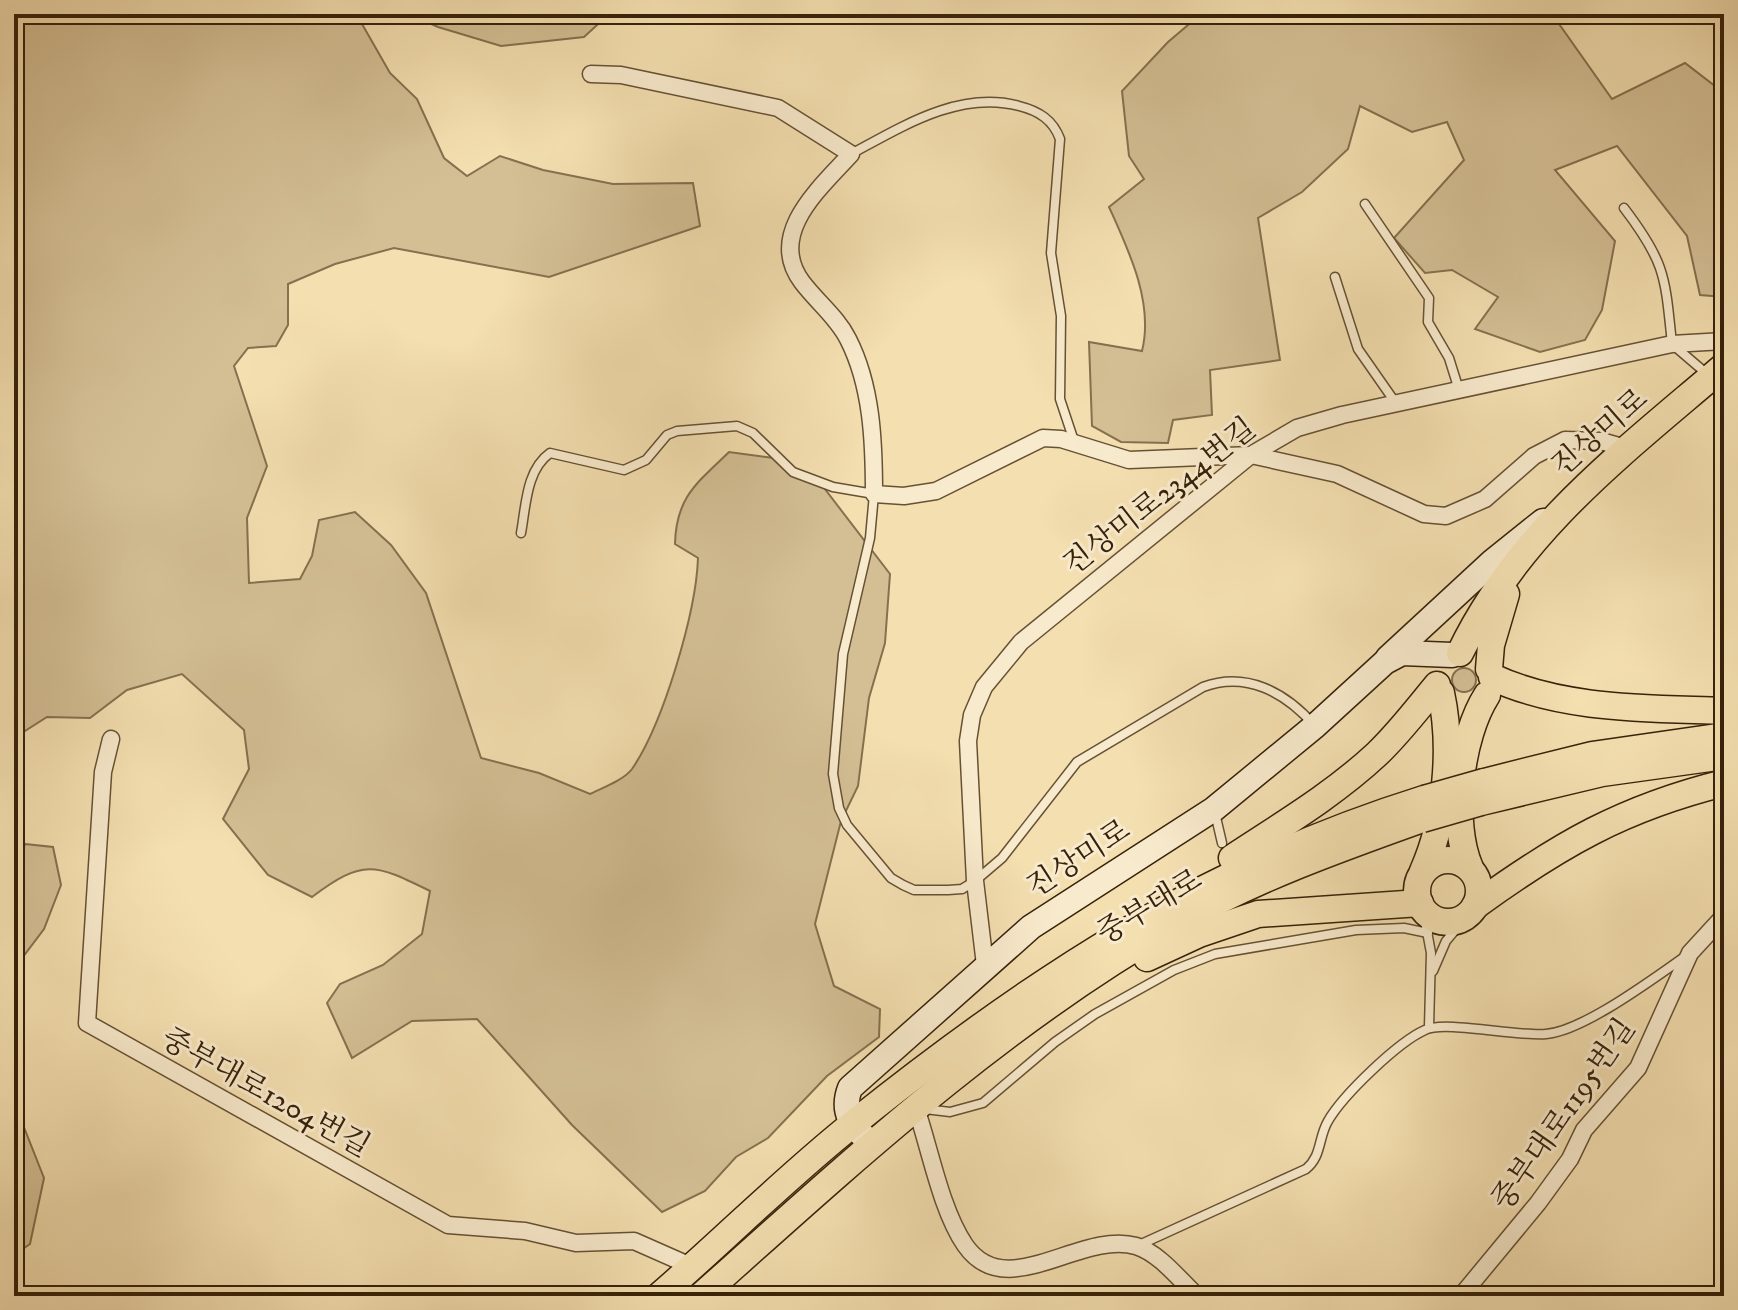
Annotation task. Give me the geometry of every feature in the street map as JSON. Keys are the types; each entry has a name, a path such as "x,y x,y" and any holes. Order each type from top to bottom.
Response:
{"main road":[{"name":"진상미로","path":"1523,554 1564,504 1720,377"},
{"path":"1092,950 1315,805 1379,752 1446,672 1523,554"},
{"path":"1446,672 1447,700 1464,707 1481,701 1489,680 1497,621 1523,554"},
{"path":"1446,672 1478,656 1489,680 1466,745 1459,837 1479,886 1472,910"},
{"path":"1424,915 1417,890 1438,831 1446,757 1446,672"},
{"path":"1489,680 1567,700 1724,711"},
{"path":"1423,809 1592,755 1724,736"},
{"path":"1483,792 1724,756"},
{"path":"1041,1013 1188,939 1258,914 1424,915 1440,921 1460,920 1589,831 1671,796 1724,783"},
{"name":"중부대로","path":"659,1296 852,1125 954,1046 1092,950 1241,867 1305,839 1423,809"},
{"name":"중부대로","path":"701,1296 871,1144 1041,1013 1126,954 1223,899 1423,809"},
{"path":"1423,871 1441,860 1461,863 1470,868"}],"street":[{"path":"591,74 621,75 778,108 851,154 802,211 793,228 789,257 802,283 846,336 862,371 874,456 874,494 904,496 936,491 1043,438 1129,460 1251,455 1337,474 1413,510 1446,516 1485,499 1534,456 1565,440 1601,441 1629,449"},
{"name":"진상미로2344번길","path":"985,965 975,881 968,741 972,715 984,687 1021,642 1251,455 1297,428 1396,403 1672,344 1724,341"},
{"name":"진상미로","path":"852,1125 845,1108 846,1099 857,1079 985,965 1070,901 1214,809 1394,658 1493,561 1564,504"},
{"path":"1394,658 1446,672"},
{"name":"중부대로1204번길","path":"111,739 103,772 87,1023 448,1225 525,1231 576,1243 634,1241 693,1267"},
{"name":"중부대로1195번길","path":"1461,1296 1538,1203 1570,1159 1584,1130 1638,1068 1690,953 1724,916"},
{"path":"916,1108 955,1226 966,1247 981,1261 1001,1270 1087,1246 1137,1247 1159,1260 1197,1296"},
{"path":"852,1125 871,1144"}],"lane":[{"path":"851,154 959,104 982,99 1028,108 1055,125 1060,139 1052,274 1061,316 1060,399 1075,444"},
{"path":"1365,204 1429,298 1428,322 1449,358 1459,390"},
{"path":"1624,208 1653,246 1662,265 1672,344 1720,377"},
{"path":"1335,277 1358,349 1396,403"},
{"path":"521,533 532,479 541,460 550,453 624,470 646,460 667,435 724,425 753,433 793,472 804,478 874,494 870,538 843,654 833,774 839,808 859,842 891,878 914,890 962,889 975,881 1002,858 1077,762 1203,687 1218,682 1251,682 1284,698 1315,726"},
{"path":"1214,809 1222,843"},
{"path":"1430,980 1446,941 1472,910"},
{"path":"916,1108 950,1112 983,1103 1055,1042 1117,1000 1174,970 1237,948 1382,928 1424,915 1430,980 1429,1027"},
{"path":"1236,935 1237,948"},
{"path":"1137,1247 1306,1169 1316,1161 1328,1121 1337,1109 1400,1045 1429,1027 1556,1033 1634,991 1690,953"}],"shaded area":[{"path":"14,14 367,14 362,24 390,73 417,99 444,158 467,176 500,156 543,170 613,184 693,183 700,226 549,277 394,248 335,264 288,284 288,325 276,346 248,348 234,366 267,466 247,518 249,583 300,579 312,556 319,520 355,512 391,545 426,593 481,758 539,773 590,794 632,769 655,725 676,667 696,581 698,558 675,544 679,514 690,492 729,452 774,458 818,480 890,574 885,643 869,698 858,786 841,821 815,924 834,986 880,1009 879,1037 827,1076 768,1138 736,1157 705,1191 662,1212 572,1125 477,1019 412,1021 352,1058 327,1003 340,984 383,965 422,934 430,891 396,875 370,869 345,876 312,897 268,875 223,819 249,769 244,730 182,674 127,690 90,718 47,717 14,738"},
{"path":"409,14 609,14 584,37 501,46 438,27"},
{"path":"1201,14 1505,14 1509,21 1518,14 1552,14 1612,99 1685,63 1724,93 1724,297 1700,295 1687,236 1617,146 1555,170 1615,241 1602,310 1585,340 1540,352 1475,329 1498,297 1452,270 1425,273 1394,238 1464,160 1447,122 1412,132 1360,106 1348,149 1302,192 1258,218 1280,360 1210,370 1212,415 1173,420 1168,443 1121,442 1092,426 1089,342 1142,351 1145,333 1138,278 1109,207 1144,179 1129,156 1122,91 1168,42"},
{"path":"1464,668 1473,671 1476,680 1473,689 1464,692 1455,689 1452,680 1455,671"},
{"path":"25,844 53,847 61,885 44,929 23,957 14,989 14,870"},
{"path":"14,1102 44,1178 30,1244 14,1255"}]}
